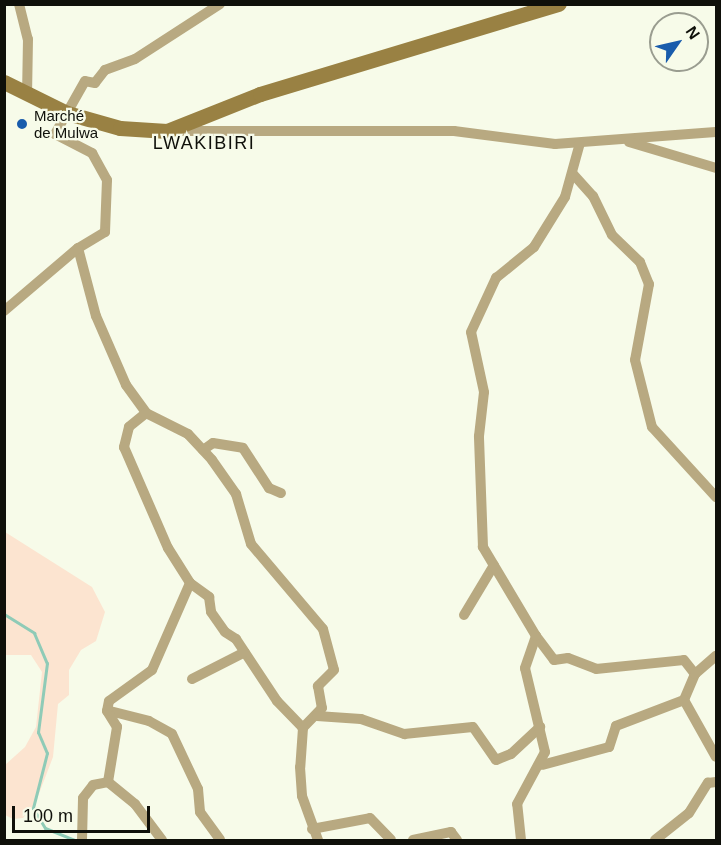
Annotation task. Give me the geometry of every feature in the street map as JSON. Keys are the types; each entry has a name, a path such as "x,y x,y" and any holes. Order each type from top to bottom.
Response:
{"street":[{"path":"19,4 28,39 27,95"},
{"path":"4,311 78,248 105,232 110,198 96,157 55,134 85,81 95,83 105,70 135,59 220,4"},
{"path":"167,131 260,94 559,4"},
{"path":"4,82 67,113 120,128 167,131 454,131 580,143 717,132"},
{"path":"623,140 717,168"},
{"path":"580,143 573,174 534,247 496,278 471,332 484,392 482,535 494,565 536,636 554,660 568,658 596,669 684,660 695,674"},
{"path":"573,174 593,196 612,235 640,262 650,284 635,360 652,427 717,497"},
{"path":"78,248 110,353 146,413 178,428 203,450 236,494 251,544 298,604 319,620 334,670 318,686 322,708 317,716 303,728"},
{"path":"146,413 124,435 128,462 190,582 209,597 211,612 303,728 300,780 312,829 318,840"},
{"path":"203,450 213,443 243,448 269,488 281,493"},
{"path":"464,615 494,565"},
{"path":"107,711 115,694 152,670 190,582"},
{"path":"519,839 517,804 542,765 545,752 525,669 536,636"},
{"path":"192,679 245,652"},
{"path":"542,765 609,747 616,726 684,700 695,674 717,656"},
{"path":"684,700 717,757"},
{"path":"107,711 117,727 108,782"},
{"path":"107,711 149,721 172,734 198,789 200,812 220,840"},
{"path":"317,716 361,719 404,734 473,727 496,760 511,754 540,727"},
{"path":"82,840 83,798 93,785 108,782"},
{"path":"108,782 135,804 162,840"},
{"path":"655,840 688,813 708,783 717,782"},
{"path":"312,829 370,818 392,840"},
{"path":"413,840 451,832 457,840"}],"shaded area":[{"path":"5,532 92,587 105,612 96,641 81,650 69,670 69,695 58,704 53,757 35,804 23,818 13,819 5,815 5,765 25,747 36,727 42,672 31,655 5,655"}],"waterway":[{"path":"4,614 34,633 47,663 38,732 47,753 33,808 45,828 74,840"}],"place":[{"name":"Marché de Mulwa","path":"22,124"}],"district":[{"name":"LWAKIBIRI","path":"204,143"}]}
